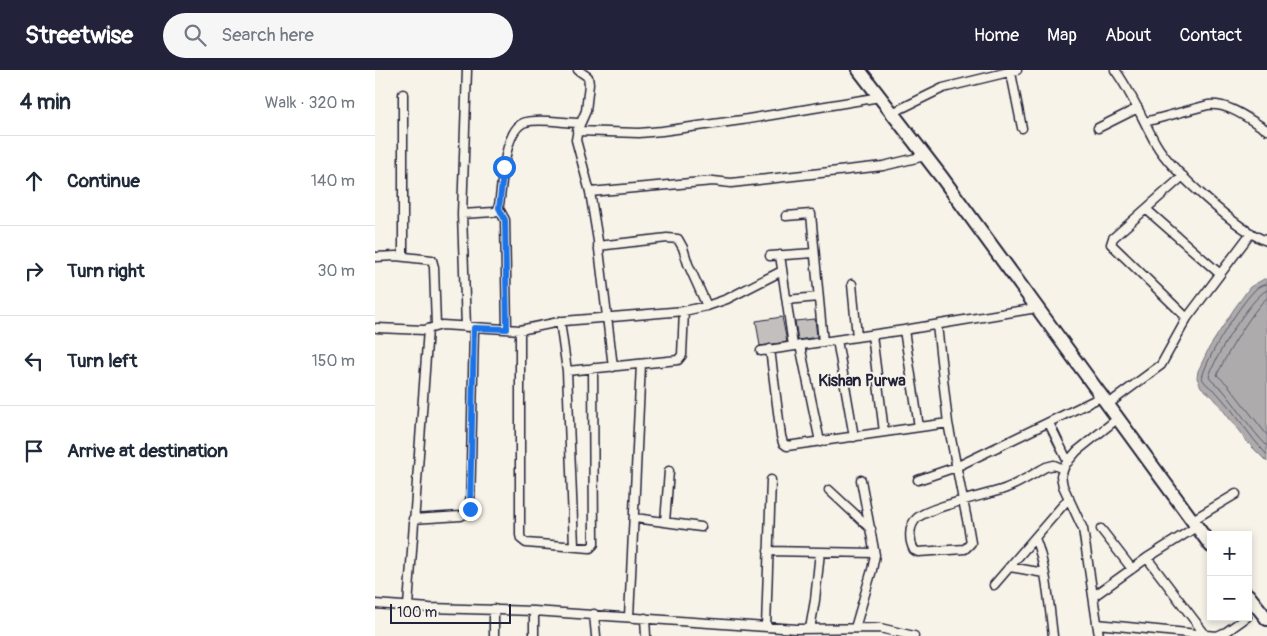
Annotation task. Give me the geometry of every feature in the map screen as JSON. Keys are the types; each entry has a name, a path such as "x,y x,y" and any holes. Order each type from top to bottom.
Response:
{"main road":[{"path":"859,70 925,156 1207,541"},
{"path":"1252,614 1267,619"}],"street":[{"path":"413,519 461,516 470,509 470,328 463,214 467,70"},
{"path":"578,70 588,77 589,84 586,111 576,140 590,192 599,246 613,367"},
{"path":"1115,70 1127,86 1159,149 1201,194 1251,233 1267,241"},
{"path":"892,113 943,88 1014,71 1022,128"},
{"path":"403,94 403,256"},
{"path":"507,329 505,220 499,208 507,154 518,126 530,121 639,133 741,120 880,97"},
{"path":"1145,122 1217,104 1231,109 1267,130"},
{"path":"1098,128 1138,108"},
{"path":"590,192 713,181 731,182 883,166 925,156"},
{"path":"1183,176 1113,238 1111,244 1187,318"},
{"path":"463,214 494,212 499,208"},
{"path":"1146,209 1220,274"},
{"path":"787,216 811,214 823,342"},
{"path":"918,480 956,467 1049,422 1104,401 1161,365 1187,318 1251,233"},
{"path":"599,246 667,238 678,239 683,248 687,264 707,306"},
{"path":"770,256 814,253"},
{"path":"780,255 787,300 820,442"},
{"path":"375,257 403,256 429,258 434,263 437,308 436,326"},
{"path":"377,328 428,329 436,326 520,330 560,321 684,310 707,306 727,299 782,270"},
{"path":"852,284 857,337"},
{"path":"787,300 818,297"},
{"path":"761,351 1037,308"},
{"path":"567,371 675,361 680,358 684,310"},
{"path":"560,321 567,371 574,546"},
{"path":"937,325 949,423 956,467 963,502 971,542 965,550 919,552 914,550 910,537 913,523 923,513 963,502 1004,489 1046,467 1054,465 1063,469"},
{"path":"408,606 428,329"},
{"path":"520,330 520,535 521,539 526,543 589,548 594,544 593,368"},
{"path":"904,330 919,427"},
{"path":"872,335 884,432"},
{"path":"837,340 853,437"},
{"path":"770,349 783,443 787,446 949,423"},
{"path":"629,617 641,364"},
{"path":"1099,636 1083,530 1063,486 1061,476 1063,469 1077,451 1117,419"},
{"path":"1049,422 1068,462"},
{"path":"665,522 669,471"},
{"path":"766,627 771,480"},
{"path":"855,628 872,570 874,553 861,480"},
{"path":"829,490 871,529"},
{"path":"1094,596 1236,494"},
{"path":"994,585 1069,498"},
{"path":"635,518 701,527"},
{"path":"1101,529 1132,569"},
{"path":"1035,538 1044,573 1053,636"},
{"path":"768,551 874,553"},
{"path":"810,629 820,552"},
{"path":"1147,558 1203,634"},
{"path":"1010,567 1044,573"},
{"path":"375,604 534,610 766,627 810,629 880,628 914,636"},
{"path":"488,636 494,636 494,609"},
{"path":"534,610 534,636"},
{"path":"594,614 596,636"},
{"path":"645,618 646,636"},
{"path":"1097,624 1217,636 1241,621"}],"water":[{"path":"1267,279 1267,462 1248,443 1213,397 1201,387 1197,378 1198,371 1209,348 1234,309 1250,287"}],"building":[{"path":"782,317 787,342 760,346 756,321"},
{"path":"815,319 817,337 798,340 795,321"}],"district":[{"name":"Kishan Purwa","path":"862,381"}],"route":[{"path":"470,509 474,328 507,329 505,220 499,208 504,167"}]}
